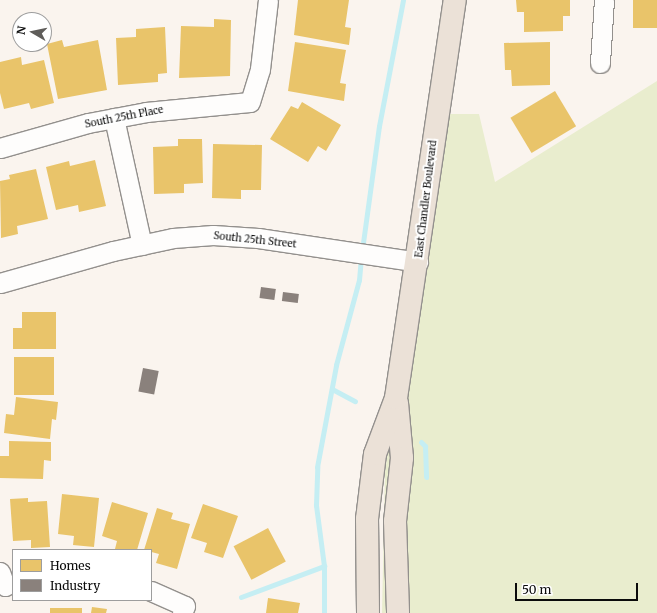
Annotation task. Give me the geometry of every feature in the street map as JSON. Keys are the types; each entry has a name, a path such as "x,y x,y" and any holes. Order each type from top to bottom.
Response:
{"main road":[{"name":"East Chandler Boulevard","path":"368,613 367,519 373,467 375,454 396,398 418,262 455,0"},
{"name":"East Chandler Boulevard","path":"396,398 402,458 395,521 394,564 398,613"}],"street":[{"name":"South 25th Place","path":"0,148 114,118 183,106 250,102 260,69 268,0"},
{"path":"600,63 604,0"},
{"path":"114,118 142,245"},
{"name":"South 25th Street","path":"0,283 112,251 142,245 213,235 258,238 418,262"},
{"path":"152,592 183,610"}],"green space":[{"path":"657,81 657,613 382,613 385,471 418,262 437,114 479,114 495,182"}],"building: Homes":[{"path":"298,0 349,0 345,27 351,28 349,45 294,35"},
{"path":"516,0 570,0 570,16 563,16 563,31 524,32 524,12 517,12"},
{"path":"633,0 657,0 657,28 633,28"},
{"path":"214,19 231,20 230,76 179,78 181,26 214,27"},
{"path":"165,27 167,73 158,74 158,82 118,85 116,38 136,37 136,29"},
{"path":"62,40 64,47 98,40 107,90 58,99 49,52 52,52 52,43"},
{"path":"295,42 346,50 340,83 346,84 344,101 288,91"},
{"path":"550,42 550,85 512,86 511,70 505,70 504,43"},
{"path":"21,57 22,65 44,60 54,103 31,109 29,103 4,109 0,93 0,62"},
{"path":"555,91 576,126 532,153 510,118"},
{"path":"302,102 341,125 326,151 318,146 308,162 270,139 291,106 298,109"},
{"path":"178,139 202,139 203,183 184,184 184,193 154,194 153,147 178,146"},
{"path":"213,144 262,145 261,190 241,190 241,199 212,198"},
{"path":"95,160 106,206 79,212 78,205 56,210 46,167 69,161 70,166"},
{"path":"36,169 48,219 17,226 18,234 1,238 0,181 10,179 9,175"},
{"path":"22,312 56,312 56,349 13,349 13,328 22,328"},
{"path":"14,357 54,357 54,395 14,395"},
{"path":"16,397 58,402 56,420 52,419 50,439 4,433 6,414 14,415"},
{"path":"9,441 51,442 51,461 44,460 43,479 0,478 0,456 9,456"},
{"path":"62,494 99,498 94,547 73,545 74,536 58,534"},
{"path":"28,498 28,502 47,501 50,547 31,548 31,540 13,541 10,499"},
{"path":"112,502 148,513 137,549 115,549 117,541 102,536"},
{"path":"203,504 238,516 223,558 204,552 207,543 191,538"},
{"path":"157,508 173,513 171,519 190,524 177,569 156,563 159,554 152,552 152,549 144,549"},
{"path":"268,528 286,562 251,580 234,546"},
{"path":"268,598 300,603 298,613 266,613"},
{"path":"92,607 107,609 106,613 91,613"},
{"path":"50,608 82,608 82,613 50,613"}],"building: Industry":[{"path":"261,287 276,289 274,300 259,298"},
{"path":"283,292 299,294 298,303 282,301"},
{"path":"143,368 159,371 154,395 138,392"}],"waterway":[{"path":"362,250 379,126 403,0"},
{"path":"324,613 324,566 316,505 317,467 336,365 359,280 361,258"},
{"path":"332,389 355,401"},
{"path":"421,442 425,446 426,477"},
{"path":"241,597 324,566"}]}
